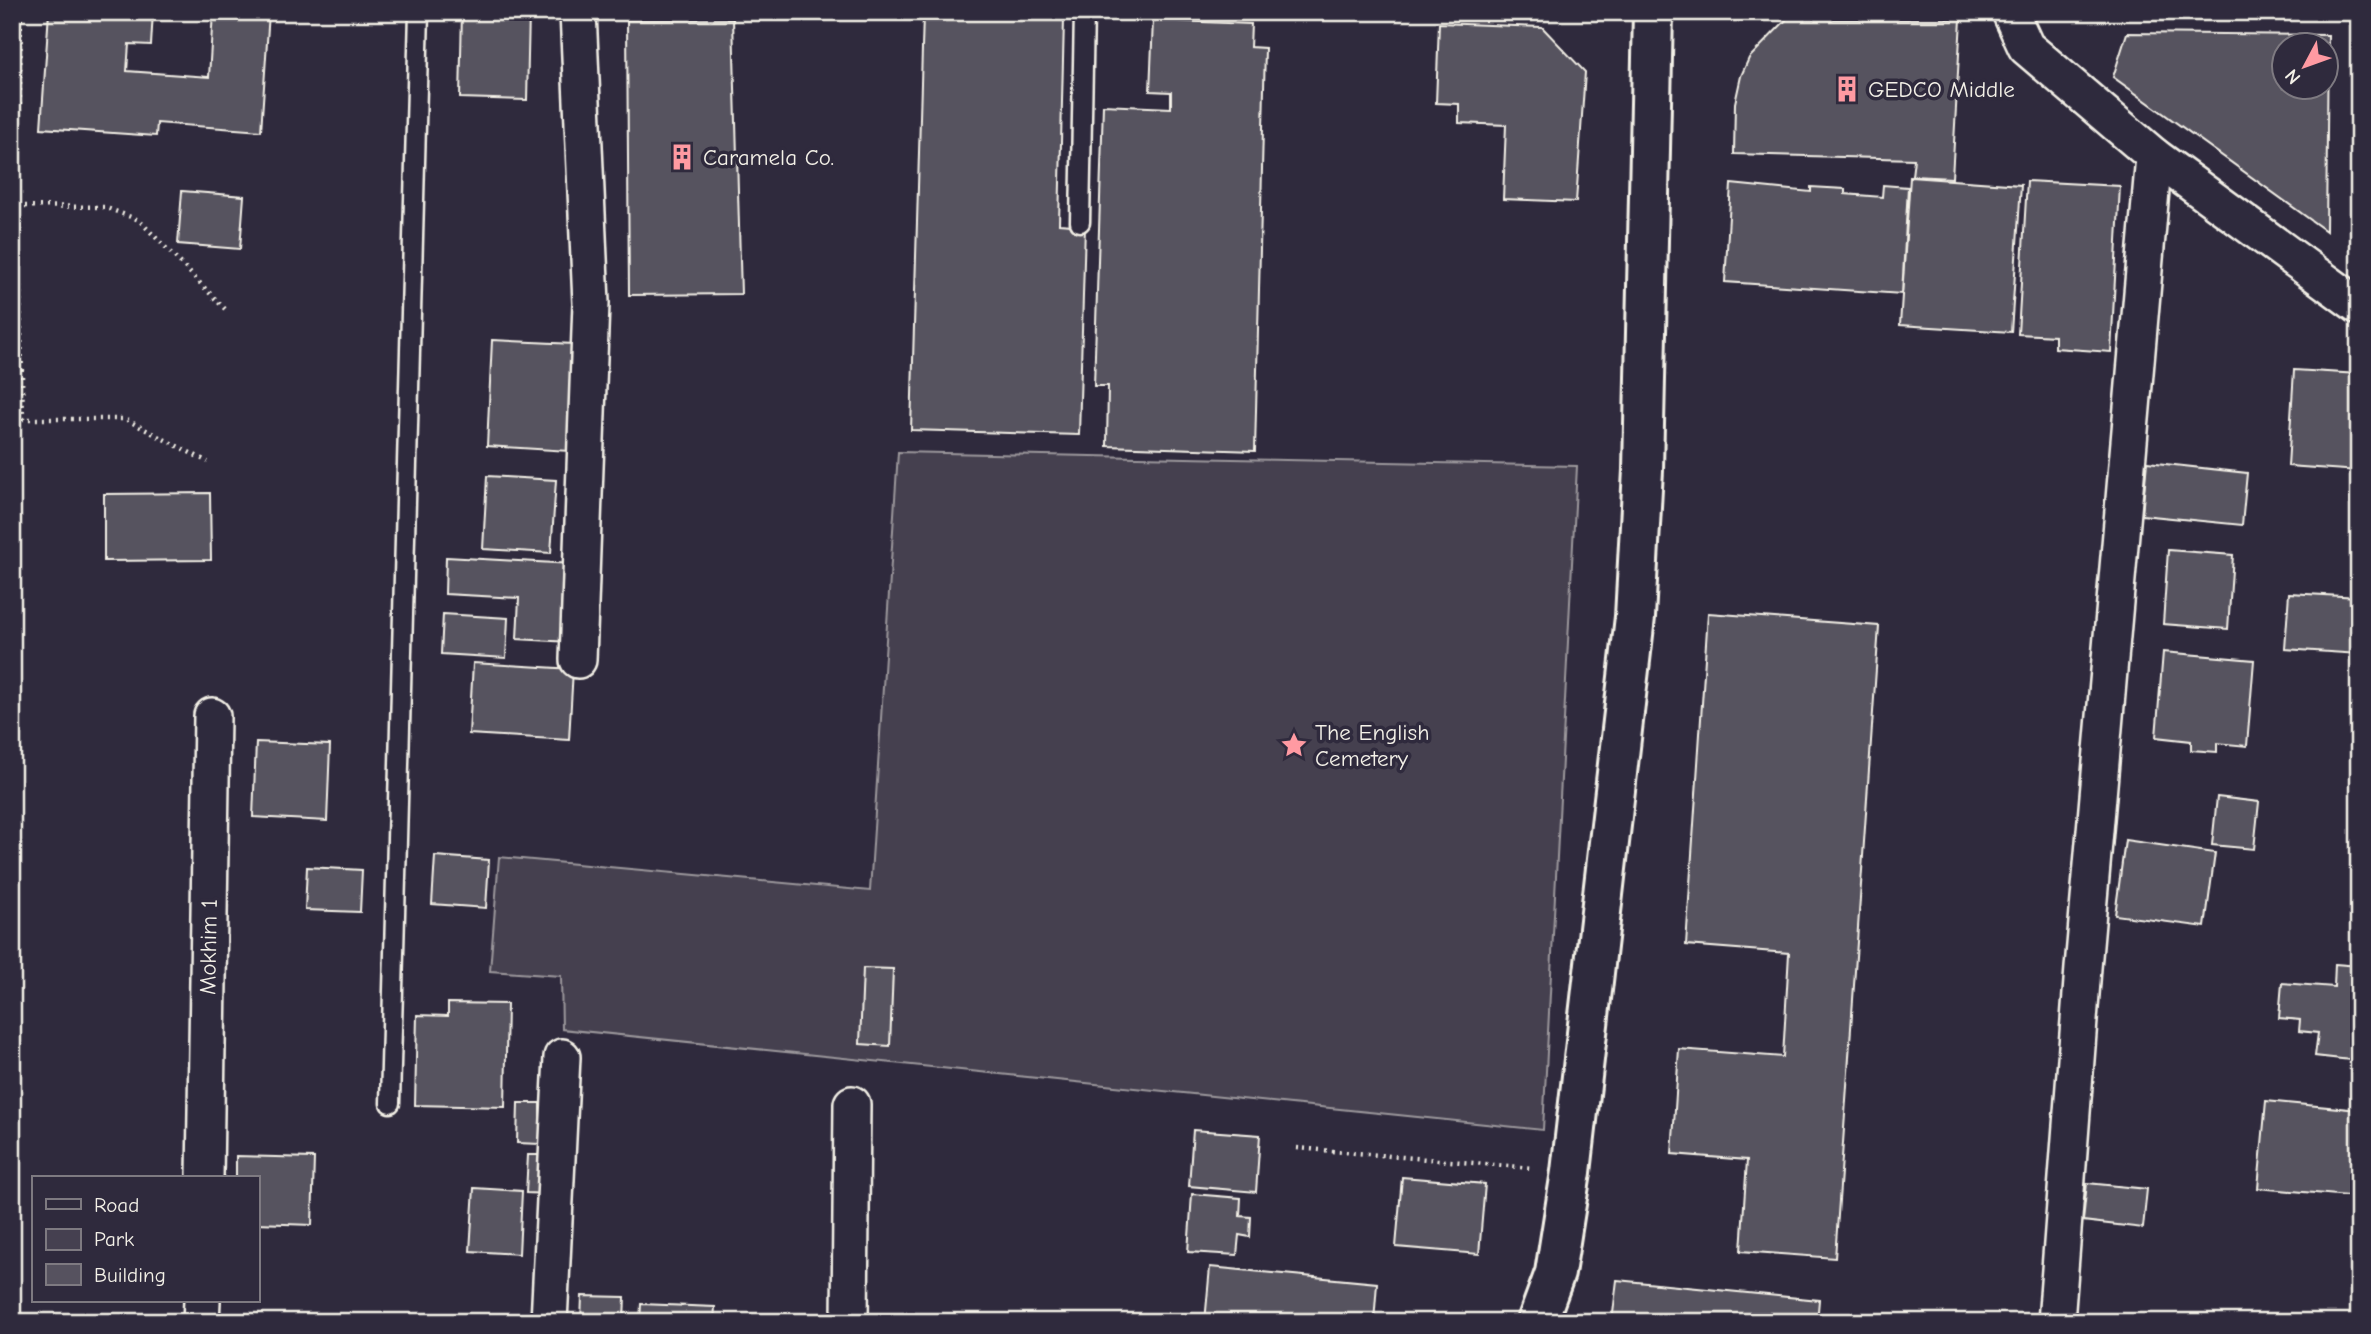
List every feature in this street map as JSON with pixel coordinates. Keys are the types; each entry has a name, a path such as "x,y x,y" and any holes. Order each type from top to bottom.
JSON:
{"street":[{"path":"578,12 592,303 578,660"},
{"path":"1538,1322 1555,1273 1571,1172 1635,617 1643,470 1653,12"},
{"path":"2010,12 2026,47 2154,156 2359,306"},
{"path":"2056,1322 2083,968 2154,156"},
{"name":"Mokhim 1","path":"205,1176 212,716"},
{"path":"549,1322 562,1057"},
{"path":"849,1322 852,1104"},
{"path":"201,1322 202,1302"}],"lane":[{"path":"390,1103 419,12"},
{"path":"1080,222 1084,12"}],"path":[{"path":"21,12 18,206 23,419 125,419 208,462"},
{"path":"18,206 104,207 139,220 226,310"},
{"path":"1297,1148 1571,1172"}],"green space":[{"path":"898,452 1577,466 1543,1130 562,1029 561,976 490,971 499,857 870,891"}],"building":[{"path":"49,12 153,12 151,45 129,44 127,71 209,77 213,12 269,12 261,131 157,123 156,136 41,128"},
{"path":"462,12 529,12 527,100 460,98"},
{"path":"923,14 1064,19 1059,224 1085,226 1079,435 911,430"},
{"name":"Caramela Co.","path":"733,19 741,294 629,295 627,20"},
{"name":"GEDCO Middle","path":"1787,19 1961,19 1952,178 1912,176 1914,159 1734,154 1735,103 1741,76 1749,58"},
{"path":"1153,20 1251,24 1250,47 1265,48 1255,451 1107,446 1108,386 1094,386 1103,105 1171,108 1171,92 1150,91"},
{"path":"1439,23 1542,27 1585,72 1576,202 1503,199 1506,125 1459,123 1459,104 1436,103"},
{"path":"2127,33 2270,34 2270,102 2327,102 2326,231 2113,77"},
{"path":"1910,177 2021,185 2011,332 1900,325"},
{"path":"2027,181 2120,186 2111,352 2055,348 2055,336 2018,334"},
{"path":"1731,184 1811,192 1811,187 1845,189 1845,194 1882,197 1883,185 1908,187 1902,294 1725,282"},
{"path":"182,191 244,196 240,249 178,244"},
{"path":"492,340 574,344 569,451 487,446"},
{"path":"2294,370 2359,374 2359,471 2288,466"},
{"path":"2147,462 2247,473 2242,525 2142,515"},
{"path":"487,476 556,480 551,553 483,549"},
{"path":"210,493 211,560 104,561 104,494"},
{"path":"2168,550 2233,555 2228,629 2163,624"},
{"path":"446,557 573,564 570,642 517,639 519,598 445,594"},
{"path":"2289,593 2359,597 2359,654 2285,649"},
{"path":"1708,613 1879,626 1835,1258 1741,1251 1747,1160 1672,1154 1679,1049 1783,1057 1789,953 1686,945"},
{"path":"443,614 508,618 506,658 441,654"},
{"path":"2163,652 2254,660 2247,746 2217,743 2217,752 2191,750 2191,741 2156,737"},
{"path":"473,663 573,669 569,740 469,734"},
{"path":"256,742 330,745 327,821 253,817"},
{"path":"2217,797 2259,802 2254,849 2212,845"},
{"path":"2125,840 2215,853 2205,927 2115,915"},
{"path":"435,856 489,860 486,908 432,904"},
{"path":"307,867 362,870 360,912 305,910"},
{"path":"2335,964 2359,966 2359,1061 2315,1056 2318,1033 2299,1031 2300,1020 2279,1018 2282,983 2334,987"},
{"path":"863,968 893,969 890,1046 860,1044"},
{"path":"448,1003 507,1004 505,1107 415,1105 417,1015 448,1016"},
{"path":"2266,1101 2359,1110 2359,1197 2258,1188"},
{"path":"518,1103 540,1103 540,1144 517,1143"},
{"path":"1193,1130 1260,1135 1256,1192 1189,1186"},
{"path":"528,1155 548,1155 548,1194 526,1193"},
{"path":"236,1156 314,1158 312,1225 259,1223 259,1176 236,1176"},
{"path":"1402,1177 1485,1184 1479,1254 1396,1247"},
{"path":"2087,1183 2147,1189 2143,1228 2083,1221"},
{"path":"474,1188 522,1191 519,1254 470,1251"},
{"path":"1192,1194 1241,1198 1240,1216 1251,1217 1250,1237 1239,1235 1237,1255 1188,1252"},
{"path":"1210,1267 1377,1283 1374,1322 1205,1322"},
{"path":"1617,1280 1819,1300 1817,1322 1612,1322"},
{"path":"582,1296 625,1297 624,1322 581,1322"},
{"path":"641,1304 715,1307 714,1322 640,1322"}],"place":[{"name":"GEDCO Middle","path":"1847,89"},
{"name":"Caramela Co.","path":"682,157"},
{"name":"The English Cemetery","path":"1294,745"}]}
